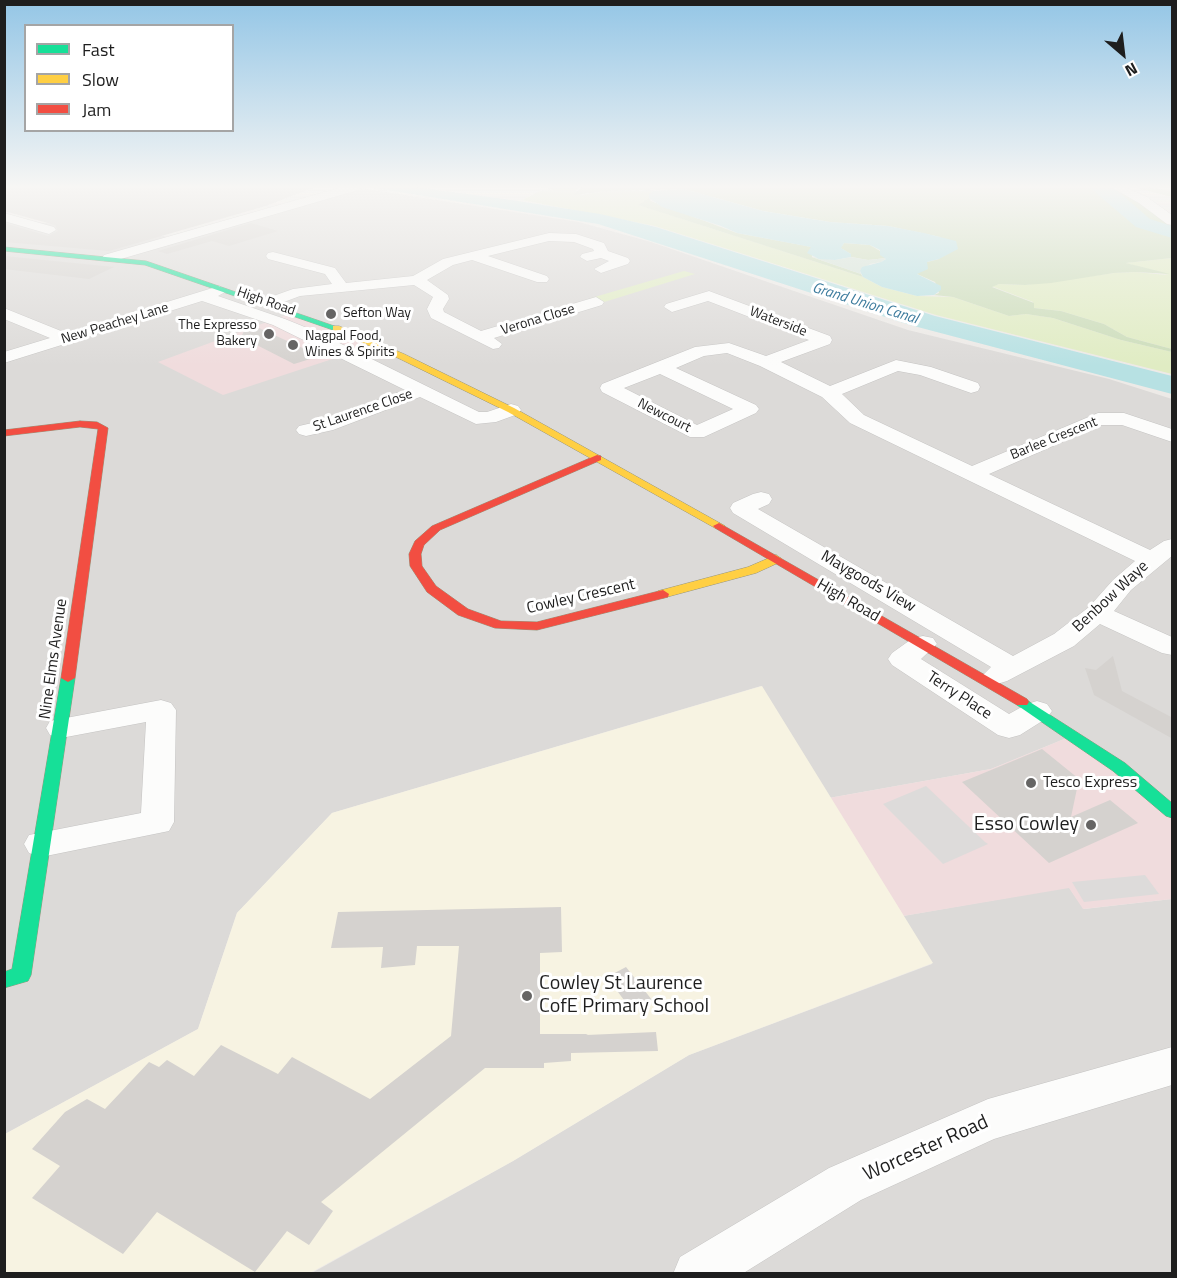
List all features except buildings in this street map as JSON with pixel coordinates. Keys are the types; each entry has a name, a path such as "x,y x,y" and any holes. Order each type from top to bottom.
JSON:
{"main road":[{"name":"High Road","path":"4,249 146,263 321,322 401,356 511,410 597,458 1037,711 1119,767 1173,812"},
{"name":"Nine Elms Avenue","path":"4,434 80,424 93,424 103,428 61,728 21,975 4,980"},
{"name":"Cowley Crescent","path":"597,458 435,528 419,544 415,554 416,566 431,589 463,612 500,625 527,627 578,617 752,570 776,559"}],"street":[{"path":"109,258 148,247"},
{"path":"268,303 298,292 417,280 448,262 515,247"},
{"path":"583,258 602,258 599,247"},
{"path":"273,256 330,271 342,287"},
{"path":"473,256 542,279"},
{"name":"Verona Close","path":"417,280 440,295 441,299 435,309 437,315 487,340 588,307"},
{"name":"New Peachey Lane","path":"4,358 225,289"},
{"name":"Waterside","path":"672,308 707,295 824,340 766,362"},
{"name":"High Road","path":"202,297 279,322 311,336 478,418 488,418 511,410"},
{"path":"4,313 66,339"},
{"name":"Newcourt","path":"662,368 749,410 697,433 609,388 701,351 729,348 766,362 829,393"},
{"path":"971,387 925,371 896,365 829,393 857,419 972,474 1162,553"},
{"name":"St Laurence Close","path":"306,430 326,426 420,391"},
{"name":"Barlee Crescent","path":"972,474 1098,419 1124,419 1173,436"},
{"name":"Maygoods View","path":"761,500 741,508 1012,667"},
{"name":"Benbow Waye","path":"985,681 1064,640 1098,613 1122,585 1162,553"},
{"path":"1098,613 1173,647"},
{"name":"Terry Place","path":"923,644 902,659 1009,728 1037,711"},
{"path":"41,844 157,822 161,710 61,728"},
{"name":"Worcester Road","path":"697,1274 845,1184 987,1120 1173,1066"}],"shaded area":[{"path":"4,247 665,247 908,330 1109,379 1172,399 1172,814 1074,735 991,769 829,798 761,686 332,813 237,913 198,1029 5,1134"},
{"path":"294,312 378,344 223,395 158,362"},
{"name":"Cowley St Laurence CofE Primary School","path":"762,686 933,963 689,1055 513,1161 310,1273 5,1274 5,1134 198,1029 237,913 332,813"},
{"path":"1074,735 1132,777 1172,813 1172,899 1083,909 1069,888 903,916 829,798 991,769"},
{"path":"926,786 988,844 943,864 883,804"},
{"path":"1145,875 1159,894 1084,902 1072,882"},
{"path":"1069,887 1084,909 1172,899 1172,1273 310,1274 513,1161 689,1055 932,964 903,916"}],"green space":[{"path":"720,247 769,247 863,277 882,287 917,296 953,297 1009,316 1026,314 1053,318 1121,340 1172,352 1172,374 936,315"},
{"path":"768,247 812,247 812,257 861,274 863,277"},
{"path":"873,247 887,258 868,260 851,257 851,254 840,248"},
{"path":"940,247 1172,247 1172,258 1126,263 1170,274 1114,273 1051,283 999,284 992,287 1034,303 1034,308 1061,311 1104,324 1127,337 1172,349 1172,352 1121,340 1053,318 1026,314 1009,316 953,297 934,295 939,293 935,282 917,274 927,262 939,259"},
{"path":"812,257 835,260 851,257 868,260 887,258 870,264 860,271 861,274"},
{"path":"1172,258 1172,349 1127,337 1104,324 1061,311 1034,308 1033,302 991,286 1025,285 1114,273 1168,275 1125,263"},
{"path":"684,271 695,274 601,303 591,298"}],"water":[{"name":"Grand Union Canal","path":"668,247 718,247 935,316 1172,376 1172,394 910,325"},
{"path":"809,247 842,247 851,254 851,257 835,260 819,259 807,253 811,247"},
{"path":"873,247 957,247 958,249 939,259 927,262 928,269 917,274 941,286 941,290 934,295 917,296 882,287 863,277 860,271 862,267 886,259 880,255 880,250"}],"traffic: fast":[{"path":"4,249 146,263 336,328"},
{"path":"4,980 21,975 68,678"},
{"path":"1022,702 1119,767 1172,812"}],"traffic: slow":[{"path":"336,328 401,356 511,410 719,526"},
{"path":"663,594 752,570 776,559"}],"traffic: jam":[{"path":"4,433 80,424 93,424 103,428 68,678"},
{"path":"597,458 436,528 419,544 415,554 416,566 431,589 463,612 500,625 537,626 663,594"},
{"path":"719,526 1022,702"}],"place":[{"name":"Sefton Way","path":"331,314"},
{"name":"The Expresso Bakery","path":"269,334"},
{"name":"Nagpal Food, Wines & Spirits","path":"293,345"},
{"name":"Tesco Express","path":"1031,783"},
{"name":"Esso Cowley","path":"1091,825"},
{"name":"Cowley St Laurence CofE Primary School","path":"527,996"}]}
